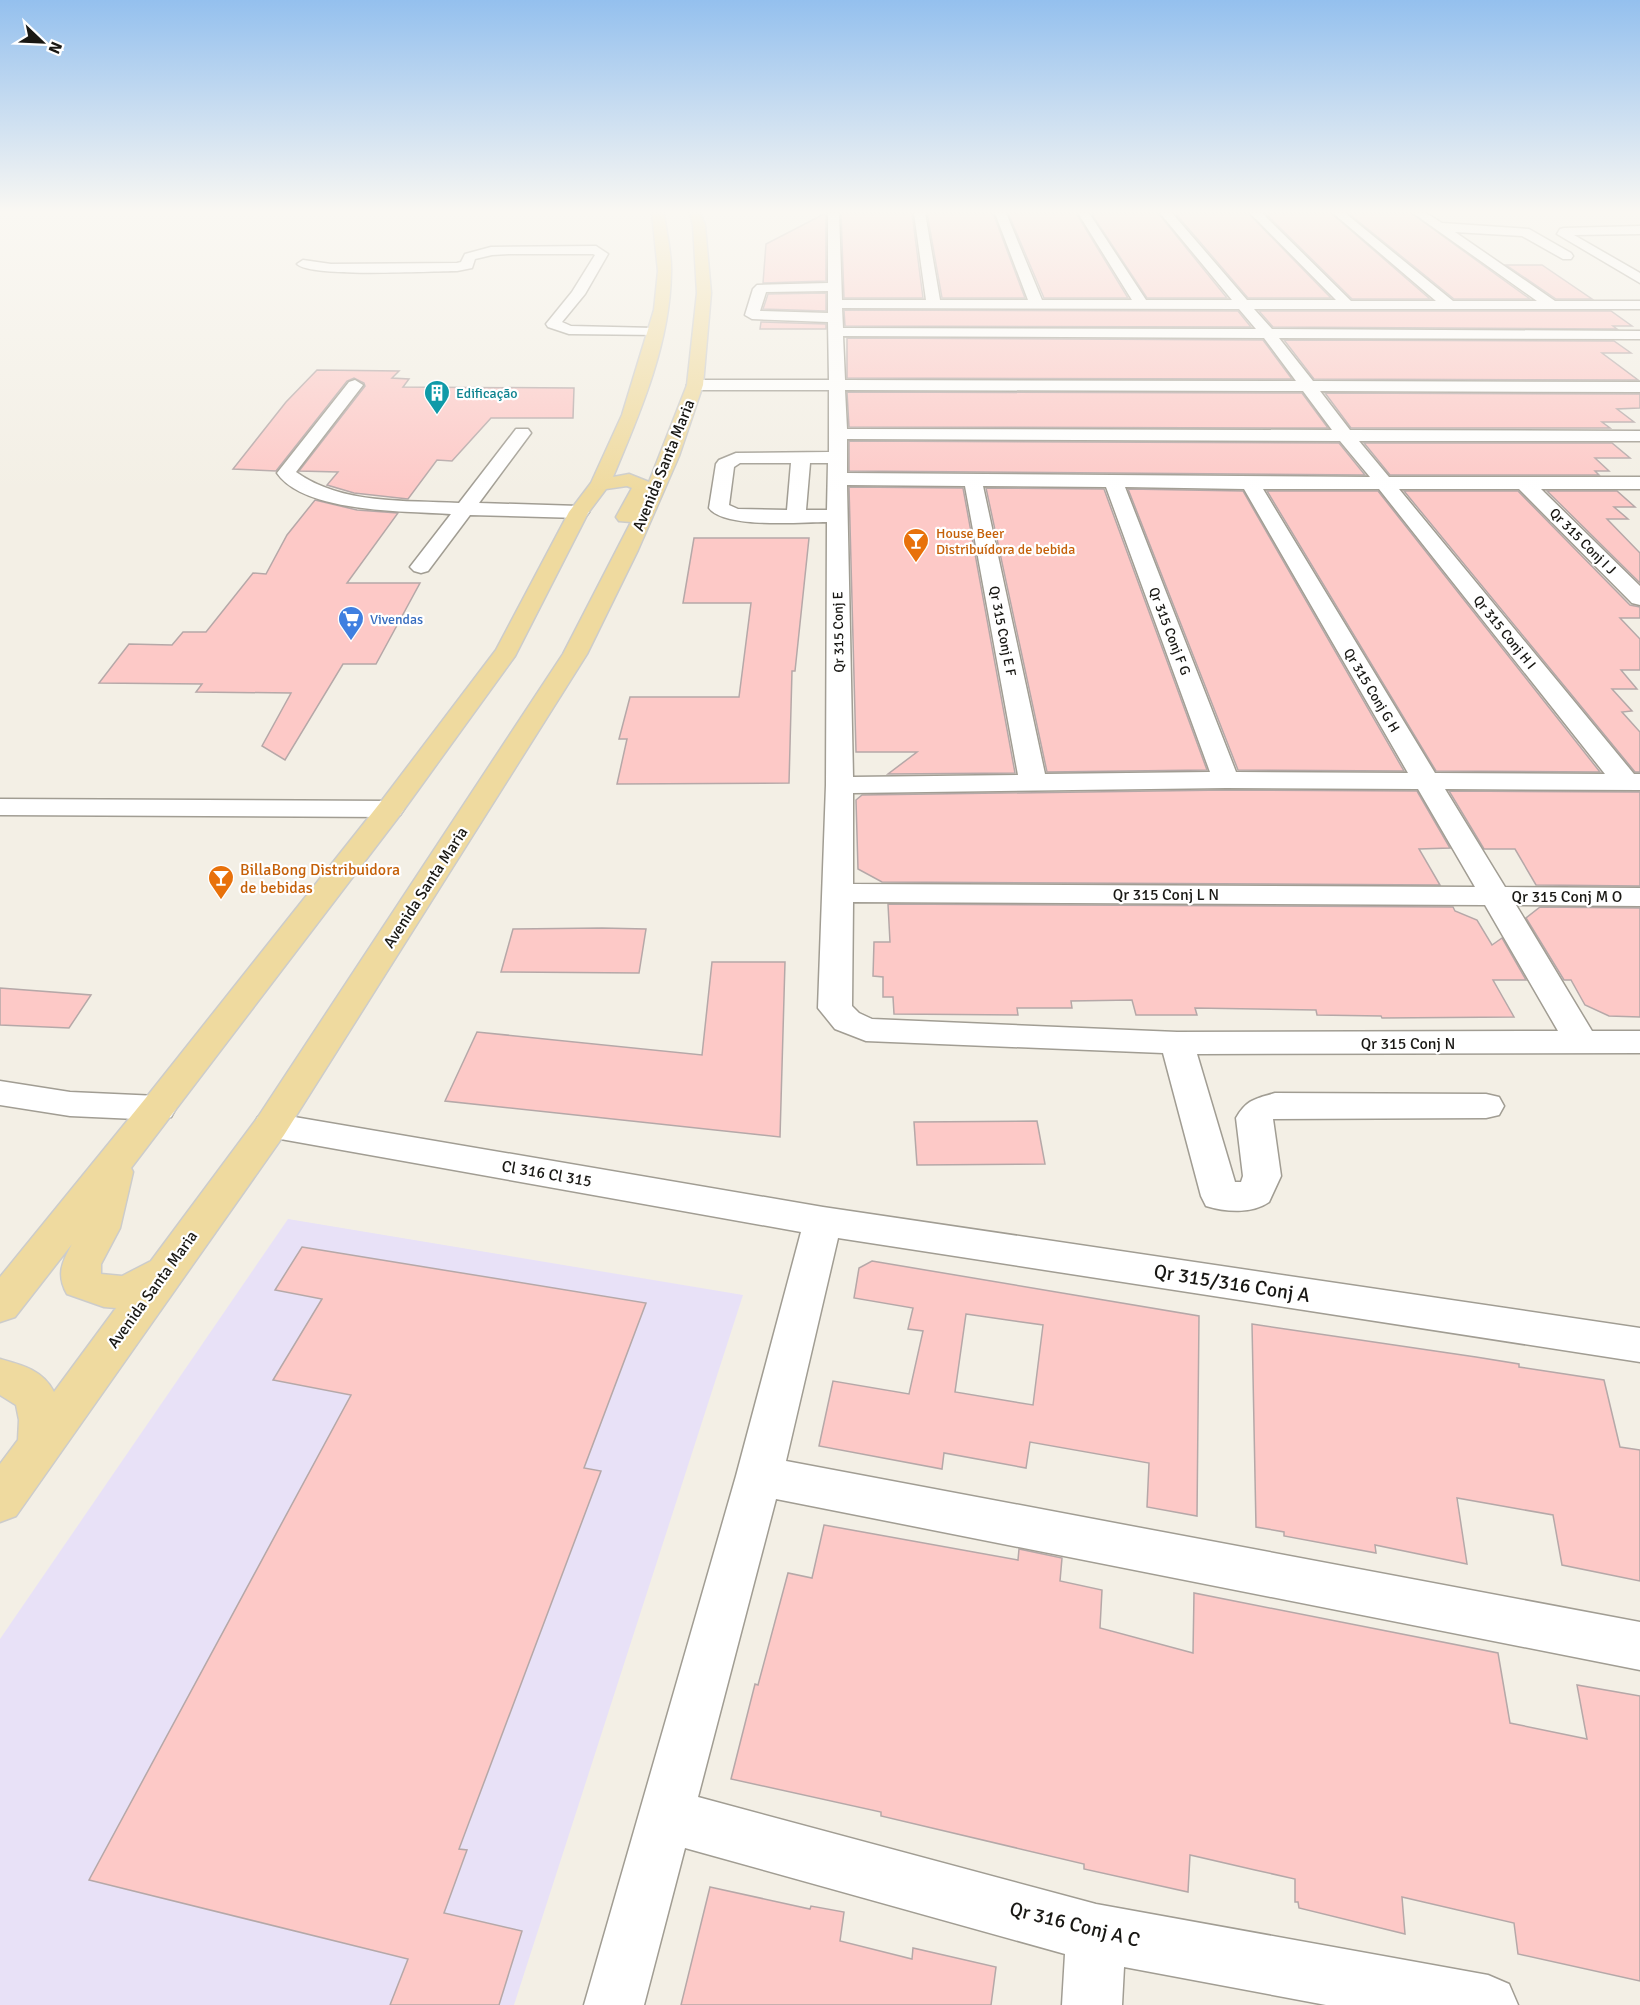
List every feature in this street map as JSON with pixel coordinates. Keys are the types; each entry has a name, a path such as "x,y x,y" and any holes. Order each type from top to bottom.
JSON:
{"main road":[{"name":"Avenida Santa Maria","path":"0,1306 115,1164 390,809 507,651 579,512 600,484 675,307"},
{"name":"Avenida Santa Maria","path":"0,1501 271,1126 575,654 628,550 660,459 696,379 698,339 680,307"},
{"path":"630,460 627,458 641,426 631,415"},
{"path":"600,484 629,480 643,486 623,522 622,533 628,550"},
{"path":"115,1164 100,1228 81,1264 81,1283 102,1293 124,1292 144,1284 164,1271"},
{"path":"0,1377 14,1380 28,1389 39,1401 43,1421 40,1445"}],"street":[{"path":"568,307 554,324 569,330 659,307"},
{"path":"755,307 752,315 1269,335 1640,335"},
{"name":"Qr 315 Conj E","path":"836,307 840,785 838,892"},
{"path":"836,318 922,307"},
{"name":"Qr 315 Conj H I","path":"1246,307 1345,435 1633,782"},
{"path":"696,379 1301,379 1640,374"},
{"path":"1301,379 1640,387"},
{"path":"355,385 286,473 305,487 344,500 465,509 579,512"},
{"path":"421,567 522,433"},
{"path":"838,434 1640,436"},
{"path":"796,516 801,457"},
{"path":"837,516 735,515 719,508 725,464 736,458 801,457 838,468 973,481 1640,483"},
{"name":"Qr 315 Conj E F","path":"973,481 1034,781"},
{"name":"Qr 315 Conj F G","path":"1113,481 1226,780"},
{"name":"Qr 315 Conj G H","path":"1250,483 1582,1043"},
{"name":"Qr 315 Conj I J","path":"1525,484 1640,598"},
{"path":"840,785 1226,780 1633,782"},
{"path":"0,807 390,809"},
{"name":"Qr 315 Conj L N","path":"838,892 1494,896"},
{"name":"Qr 315 Conj N","path":"838,892 835,1008 847,1021 866,1030 1177,1043 1640,1042"},
{"name":"Qr 315 Conj M O","path":"1494,896 1640,897"},
{"path":"1177,1043 1220,1196 1242,1198 1256,1192 1262,1176 1254,1118 1260,1110 1275,1105 1486,1106"},
{"path":"0,1092 70,1104 158,1108"},
{"name":"Cl 316 Cl 315","path":"271,1126 823,1221"},
{"path":"614,2005 668,1816 759,1476 823,1221"},
{"name":"Qr 315/316 Conj A","path":"823,1221 1640,1345"},
{"path":"759,1476 1640,1646"},
{"name":"Qr 316 Conj A C","path":"668,1816 1096,1933 1488,2005"},
{"path":"1092,2005 1096,1933"}],"shaded area":[{"path":"288,1219 743,1295 514,2005 0,2005 0,1639"}],"building":[{"path":"764,307 826,307 826,311 763,309"},
{"path":"844,310 1238,311 1251,327 845,326"},
{"path":"1259,311 1611,311 1632,326 1613,326 1617,329 1273,327"},
{"path":"761,322 826,324 826,329 760,329"},
{"path":"847,338 1263,340 1292,379 847,378"},
{"path":"1284,340 1614,341 1631,353 1602,353 1638,380 1314,379"},
{"path":"317,370 399,371 392,378 409,379 403,387 574,388 573,418 491,418 452,461 437,460 408,499 354,493 327,485 338,472 299,471 365,386 364,383 354,378 347,381 276,471 233,469 286,402"},
{"path":"847,392 1302,393 1328,428 849,427"},
{"path":"1325,393 1640,394 1640,408 1617,409 1634,422 1602,422 1610,428 1351,428"},
{"path":"849,441 1339,443 1365,475 849,471"},
{"path":"1364,443 1612,443 1630,458 1595,458 1609,471 1595,471 1599,475 1390,475"},
{"path":"849,487 963,488 1015,773 888,774 917,752 856,752"},
{"path":"986,488 1104,489 1207,770 1047,772"},
{"path":"1128,489 1243,491 1404,771 1238,770"},
{"path":"1267,491 1378,491 1600,772 1436,771"},
{"path":"1404,491 1518,491 1630,605 1640,607 1640,618 1620,618 1640,639 1640,670 1621,670 1637,689 1612,689 1632,711 1622,712 1640,732 1640,772 1635,772"},
{"path":"1547,491 1617,491 1635,507 1614,507 1628,519 1607,519 1640,553 1640,583"},
{"path":"315,500 357,510 398,513 347,583 420,583 376,664 343,664 285,760 262,746 291,693 196,692 202,684 99,683 129,644 172,645 183,632 206,632 253,573 266,574 287,535"},
{"path":"694,538 809,538 795,671 792,671 789,783 617,784 627,739 619,739 630,697 739,697 751,603 683,603"},
{"path":"1226,790 1417,791 1450,848 1419,849 1440,885 882,882 858,869 856,800 862,795"},
{"path":"1449,791 1640,792 1640,886 1536,885 1515,849 1484,849"},
{"path":"888,904 1453,907 1455,911 1477,920 1492,945 1502,938 1526,980 1493,980 1514,1017 1382,1018 1381,1016 1317,1015 1316,1010 1195,1008 1197,1015 1136,1015 1132,1000 1071,1001 1072,1008 1017,1008 1018,1015 894,1014 893,997 883,997 883,977 873,976 874,942 890,942"},
{"path":"1540,907 1640,908 1640,1017 1609,1016 1585,1005 1571,980 1564,980 1526,918"},
{"path":"513,929 646,929 639,973 501,972"},
{"path":"712,962 785,962 780,1137 445,1101 477,1032 702,1055"},
{"path":"0,988 91,995 69,1028 0,1025"},
{"path":"1037,1121 1045,1164 917,1165 914,1122"},
{"path":"302,1247 646,1303 584,1468 601,1471 459,1849 467,1850 444,1913 522,1931 499,2005 390,2005 408,1959 89,1880 351,1395 273,1380 322,1299 275,1290"},
{"path":"872,1261 1199,1316 1197,1516 1147,1507 1149,1463 1030,1442 1026,1468 944,1453 942,1469 819,1446 833,1381 909,1394 923,1331 908,1329 913,1308 854,1298 859,1268","holes":["966,1314 1043,1325 1033,1405 955,1392"]},
{"path":"1252,1324 1476,1357 1519,1364 1519,1367 1604,1380 1620,1447 1640,1450 1640,1581 1562,1565 1553,1515 1457,1498 1467,1564 1375,1545 1376,1553 1284,1536 1284,1532 1256,1527"},
{"path":"824,1525 1018,1560 1019,1549 1062,1558 1060,1581 1102,1590 1100,1628 1193,1653 1194,1593 1498,1653 1510,1723 1587,1739 1577,1685 1640,1696 1640,1981 1518,1954 1514,1923 1402,1897 1405,1934 1299,1908 1298,1902 1295,1902 1295,1879 1190,1855 1188,1892 1084,1869 1084,1864 881,1816 881,1812 731,1779 755,1684 758,1685 788,1573 812,1578"},
{"path":"710,1887 810,1909 811,1906 844,1912 840,1941 912,1959 913,1948 996,1967 991,2005 681,2005"}],"place":[{"name":"Edificação","path":"437,416"},
{"name":"House Beer Distribuídora de bebida","path":"916,564"},
{"name":"Vivendas","path":"351,642"},
{"name":"BillaBong Distribuidora de bebidas","path":"221,901"}]}
